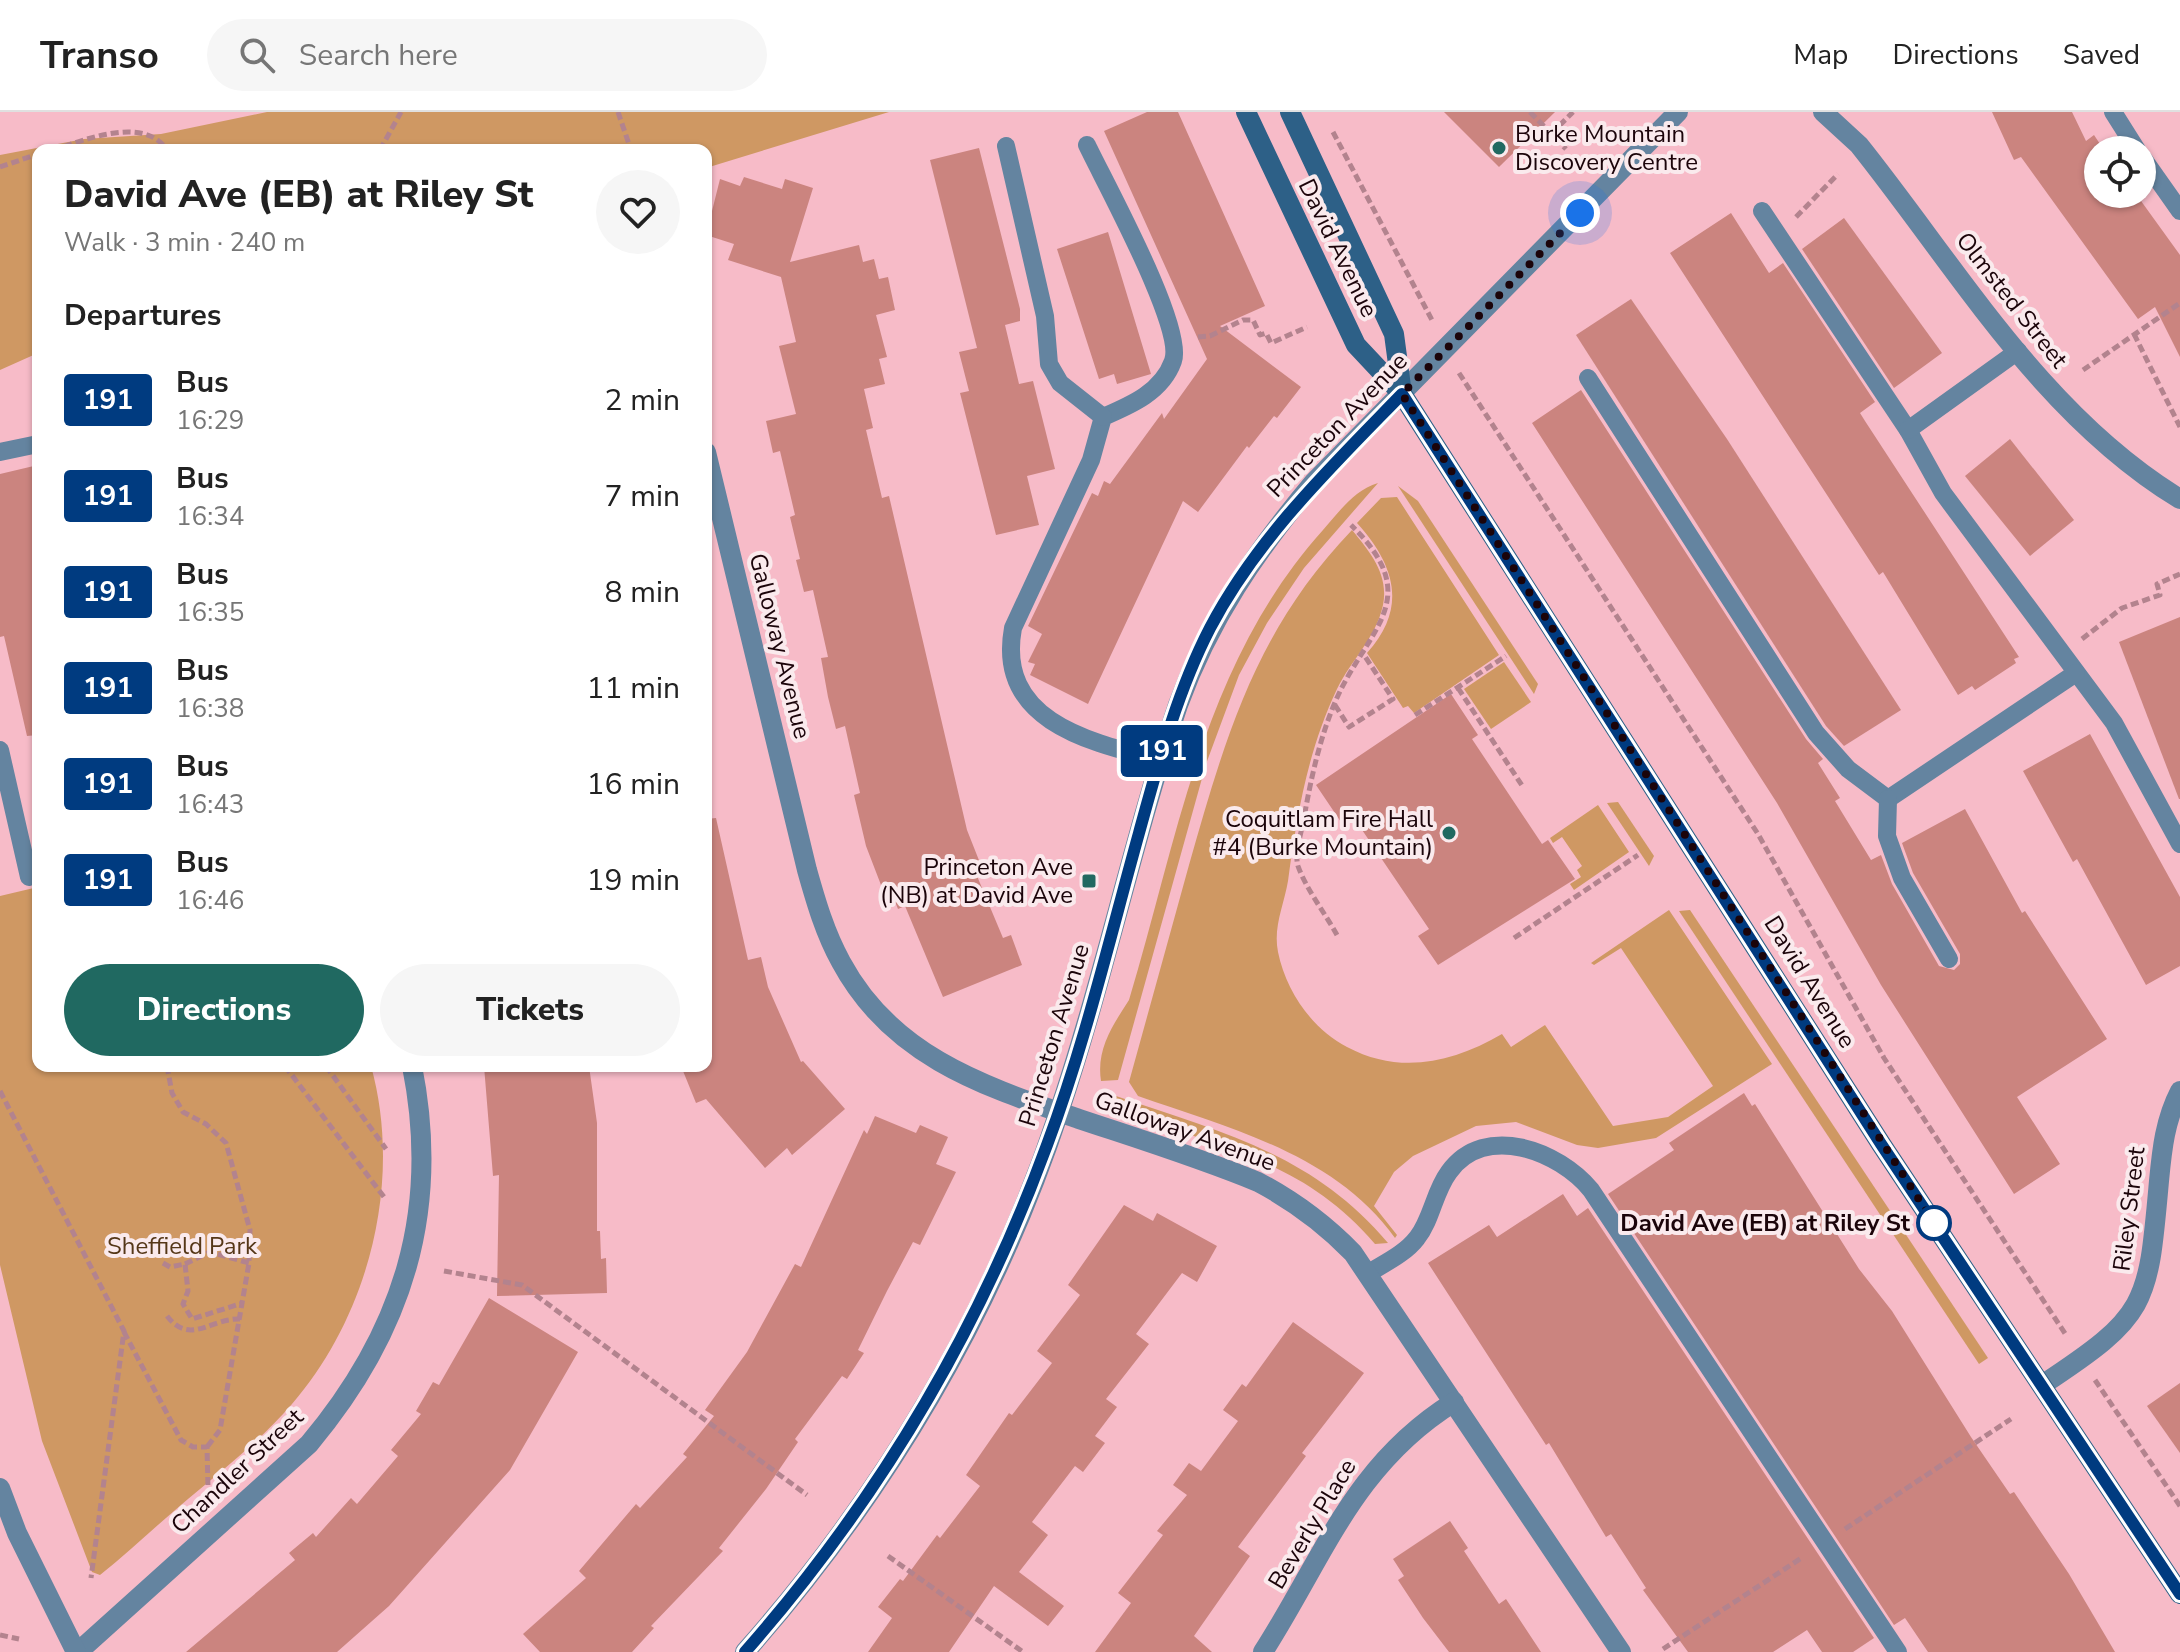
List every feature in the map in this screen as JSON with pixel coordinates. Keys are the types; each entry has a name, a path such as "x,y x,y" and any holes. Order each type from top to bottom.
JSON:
{"main road":[{"name":"David Avenue","path":"1246,112 1288,207 1356,345 1402,394 1881,1144 2180,1594"},
{"name":"David Avenue","path":"1290,112 1394,334 1402,394"}],"street":[{"name":"Princeton Avenue","path":"745,1652 822,1560 913,1427 986,1292 1059,1112 1159,760 1199,649 1249,564 1314,482 1678,112"},
{"name":"Olmsted Street","path":"1823,112 1859,145 2055,398 2103,444 2180,499"},
{"name":"Galloway Avenue","path":"712,477 807,870 828,936 842,964 879,1015 927,1055 982,1085 1258,1182 1287,1198 1333,1232 1367,1274 1621,1652"},
{"name":"Chandler Street","path":"77,1652 309,1444 336,1412 372,1356 408,1264 419,1214 423,1143 413,1072"},
{"name":"Riley Street","path":"2042,1385 2116,1333 2144,1290 2152,1264 2163,1141 2180,1091"},
{"name":"Beverly Place","path":"1263,1652 1358,1490 1398,1444 1454,1402"},
{"path":"0,1488 17,1533 77,1652"}],"lane":[{"path":"2113,112 2128,136"},
{"path":"1087,145 1170,322 1174,338 1174,357 1161,384 1130,405 1103,417"},
{"path":"1006,146 1045,316 1049,364 1060,383 1103,417"},
{"path":"2156,177 2180,211"},
{"path":"1762,211 1908,430 1943,493 2114,723 2180,844"},
{"path":"1908,430 2018,351"},
{"path":"1588,378 1816,733 1848,769 1888,799"},
{"path":"1103,417 1091,460 1013,628 1012,660 1021,692 1035,712 1110,747 1159,760"},
{"path":"0,452 32,445"},
{"path":"1888,799 2076,673"},
{"path":"0,750 29,877"},
{"path":"1888,799 1887,836 1902,878 1949,959"},
{"path":"1367,1274 1416,1239 1447,1174 1471,1152 1500,1145 1517,1146 1559,1162 1575,1172 1591,1190 1898,1652"}],"path":[{"path":"383,144 401,112"},
{"path":"618,112 628,144"},
{"path":"1530,112 1566,149"},
{"path":"1551,134 1573,112"},
{"path":"1330,126 1423,303"},
{"path":"77,144 117,134 141,132 155,137 161,144"},
{"path":"0,167 32,156"},
{"path":"1807,210 1813,195 1838,174"},
{"path":"2083,370 2180,303"},
{"path":"1174,338 1210,336 1243,320 1253,320 1260,335 1266,333 1271,343 1307,327"},
{"path":"2134,334 2180,427"},
{"path":"1466,387 1758,834 1884,1058 2056,1319"},
{"path":"1337,935 1297,863 1311,774 1334,704 1362,652 1377,633 1388,593 1383,565 1351,525"},
{"path":"2062,655 2122,608 2160,595 2157,584 2180,574"},
{"path":"1334,704 1349,727 1393,699 1362,652"},
{"path":"1415,715 1506,656"},
{"path":"1458,688 1523,787"},
{"path":"1514,938 1638,855"},
{"path":"168,1072 176,1103 183,1112 220,1135 231,1155 250,1230 249,1263 220,1430 207,1447 208,1487"},
{"path":"290,1072 384,1197"},
{"path":"332,1072 386,1149"},
{"path":"0,1091 181,1440 193,1447 207,1447"},
{"path":"163,1263 170,1267 185,1264 210,1252 249,1263"},
{"path":"185,1264 188,1291 183,1304 188,1317 197,1319 243,1303"},
{"path":"444,1271 522,1285 807,1495"},
{"path":"167,1316 177,1327 191,1332 227,1319 240,1319"},
{"path":"91,1578 124,1331"},
{"path":"2104,1393 2180,1506"},
{"path":"1886,1502 2011,1419"},
{"path":"888,1556 1023,1652"},
{"path":"1663,1649 1779,1573"},
{"path":"0,1635 19,1639"}],"green space":[{"path":"267,112 889,112 712,166 712,144 58,144 84,139 161,134"},
{"path":"32,149 32,356 0,370 0,155"},
{"path":"1378,483 1304,568 1267,623 1239,675 1206,764 1118,1080 1101,1081 1103,1048 1129,1000 1181,814 1222,694 1249,637 1282,582 1348,502"},
{"path":"1398,486 1418,501 1538,684 1534,694"},
{"path":"1397,497 1499,655 1414,713 1408,706 1403,708 1367,653 1388,620 1392,587 1380,555 1357,523 1381,498"},
{"path":"1352,530 1381,573 1383,605 1375,628 1343,678 1327,712 1311,759 1300,807 1277,943 1287,981 1302,1007 1323,1030 1347,1047 1367,1056 1406,1063 1445,1058 1502,1034 1511,1047 1545,1025 1613,1126 1668,1117 1713,1086 1621,948 1594,965 1591,963 1669,910 1772,1064 1656,1138 1598,1148 1577,1145 1516,1122 1476,1126 1413,1156 1394,1172 1374,1206 1397,1235 1395,1238 1370,1209 1342,1185 1311,1165 1243,1133 1138,1096 1129,1082 1203,817 1248,686 1291,606"},
{"path":"1504,662 1531,702 1491,729 1464,689"},
{"path":"1618,802 1654,856 1649,866 1607,803"},
{"path":"1598,805 1629,852 1574,890 1570,884 1581,877 1577,870 1582,866 1562,837 1553,843 1550,838"},
{"name":"Sheffield Park","path":"32,888 32,1072 372,1072 380,1110 383,1155 380,1200 372,1245 359,1288 341,1330 319,1369 292,1404 255,1442 100,1575 92,1572 42,1441 0,1265 0,896"},
{"path":"1690,910 1988,1358 1979,1364 1679,911"},
{"path":"1116,1096 1228,1135 1297,1167 1359,1213 1388,1243 1375,1244 1347,1215 1289,1175 1259,1160 1126,1110 1110,1100"}],"building":[{"path":"1147,112 1178,112 1265,306 1220,326 1301,387 1277,418 1274,416 1249,448 1247,446 1198,512 1183,501 1088,704 1030,675 1035,664 1028,662 1042,634 1028,626 1092,493 1098,496 1104,481 1110,484 1162,413 1164,419 1207,359 1104,131"},
{"name":"Burke Mountain Discovery Centre","path":"1444,112 1555,112 1499,167"},
{"path":"1992,112 2072,112 2084,137 2084,208 2146,208 2180,255 2180,357 2155,307 2138,319 2021,157 2014,160"},
{"path":"979,148 1020,309 1020,321 1005,325 1019,384 1033,381 1055,469 1027,476 1039,525 996,535 960,393 969,391 959,352 977,348 930,160"},
{"path":"744,177 782,189 785,179 813,188 790,262 859,245 863,262 874,259 879,279 888,277 895,310 876,315 887,357 879,359 885,384 864,389 873,428 866,430 882,498 889,496 967,830 984,873 977,876 1003,938 1011,935 1022,965 943,997 905,906 898,909 887,882 881,885 866,846 854,795 860,793 845,726 836,729 828,697 821,658 828,657 813,590 804,592 796,560 800,559 790,517 795,515 780,451 773,453 766,421 796,414 779,346 796,342 781,277 728,260 734,244 712,237 712,211 720,179 740,186"},
{"path":"1731,213 1769,273 1783,263 1875,402 1860,413 2019,657 2014,659 2016,663 1975,690 1972,686 1958,695 1883,572 1879,575 1670,253"},
{"path":"1844,218 1942,353 1894,388 1802,249"},
{"path":"1108,232 1151,374 1117,384 1114,374 1099,379 1057,249"},
{"path":"1631,299 1727,439 1901,710 1844,746 1826,726 1576,335"},
{"path":"1581,390 1806,739 1823,759 1818,763 1840,798 1835,801 1871,860 1881,855 1892,884 1939,966 1954,970 1960,964 1960,954 1913,873 1902,843 1965,809 2022,913 2025,911 2107,1039 2017,1097 2060,1164 2014,1194 1881,985 1777,803 1532,423"},
{"path":"2010,439 2074,520 2030,556 1965,476"},
{"path":"32,466 32,736 27,736 4,636 0,637 0,474"},
{"path":"2180,617 2180,799 2179,799 2119,642"},
{"name":"Coquitlam Fire Hall #4 (Burke Mountain)","path":"1451,694 1478,735 1472,739 1542,844 1548,840 1575,879 1438,965 1418,936 1429,929 1354,818 1343,825 1316,785"},
{"path":"2090,734 2180,897 2180,966 2146,985 2077,859 2073,862 2023,771"},
{"path":"712,818 716,818 748,960 761,957 768,987 801,1062 845,1109 792,1155 787,1148 765,1168 706,1099 696,1103 683,1072 712,1072"},
{"path":"484,1072 590,1072 597,1123 597,1231 600,1231 601,1259 606,1258 607,1293 497,1296 499,1175 493,1176"},
{"path":"1744,1093 1752,1106 1755,1104 1859,1269 1892,1311 1971,1437 2010,1494 2014,1492 2069,1574 2115,1652 1928,1652 1905,1618 1894,1625 1608,1194 1674,1150 1669,1143"},
{"path":"875,1116 916,1133 920,1125 948,1137 936,1164 956,1172 920,1245 913,1242 887,1291 858,1350 864,1353 847,1379 842,1376 795,1439 798,1442 766,1489 719,1548 723,1551 651,1626 654,1628 632,1652 540,1652 523,1634 586,1578 579,1571 636,1504 640,1508 687,1457 683,1454 714,1416 705,1410 747,1352 795,1264 801,1267 864,1130 867,1134"},
{"path":"1563,1194 1577,1216 1588,1208 1874,1638 1853,1652 1822,1652 1807,1630 1773,1652 1688,1652 1643,1590 1646,1588 1611,1534 1606,1537 1549,1443 1546,1445 1428,1263 1489,1225 1497,1237"},
{"path":"1124,1205 1153,1221 1157,1213 1217,1246 1197,1282 1182,1273 1136,1334 1149,1344 1106,1399 1117,1407 1095,1436 1105,1443 1083,1472 1075,1466 1032,1522 1048,1535 1019,1572 1064,1606 1048,1626 994,1586 949,1652 868,1652 892,1618 878,1607 900,1579 903,1581 937,1535 940,1538 980,1486 966,1475 1009,1413 1012,1415 1052,1363 1037,1351 1080,1295 1068,1285"},
{"path":"489,1298 578,1352 510,1470 389,1606 337,1652 186,1652 295,1560 289,1553 313,1533 316,1537 351,1498 357,1504 398,1456 391,1450 421,1414 416,1411 433,1382 439,1385"},
{"path":"1293,1322 1364,1373 1302,1453 1306,1456 1238,1547 1250,1556 1194,1636 1212,1652 1095,1652 1131,1603 1118,1593 1163,1535 1157,1531 1187,1495 1173,1485 1189,1463 1201,1471 1238,1421 1223,1410 1242,1384 1246,1387"},
{"path":"2180,1383 2180,1453 2147,1406"},
{"path":"1450,1521 1468,1548 1464,1551 1499,1604 1506,1599 1541,1652 1449,1652 1423,1618 1398,1580 1404,1576 1393,1559"}],"bus line":[{"name":"191","path":"745,1652 822,1560 882,1476 941,1379 1004,1254 1059,1112 1159,760 1188,677 1211,626 1249,564 1279,524 1314,482 1402,394 1436,452 1702,860 1881,1144 2180,1594"}],"place":[{"name":"Burke Mountain Discovery Centre","path":"1499,148"},
{"name":"Coquitlam Fire Hall #4 (Burke Mountain)","path":"1449,833"},
{"name":"Princeton Ave (NB) at David Ave","path":"1089,881"},
{"name":"David Ave (EB) at Riley St","path":"1934,1223"}],"route":[{"path":"1580,213 1402,394 1436,452 1934,1223"}]}
